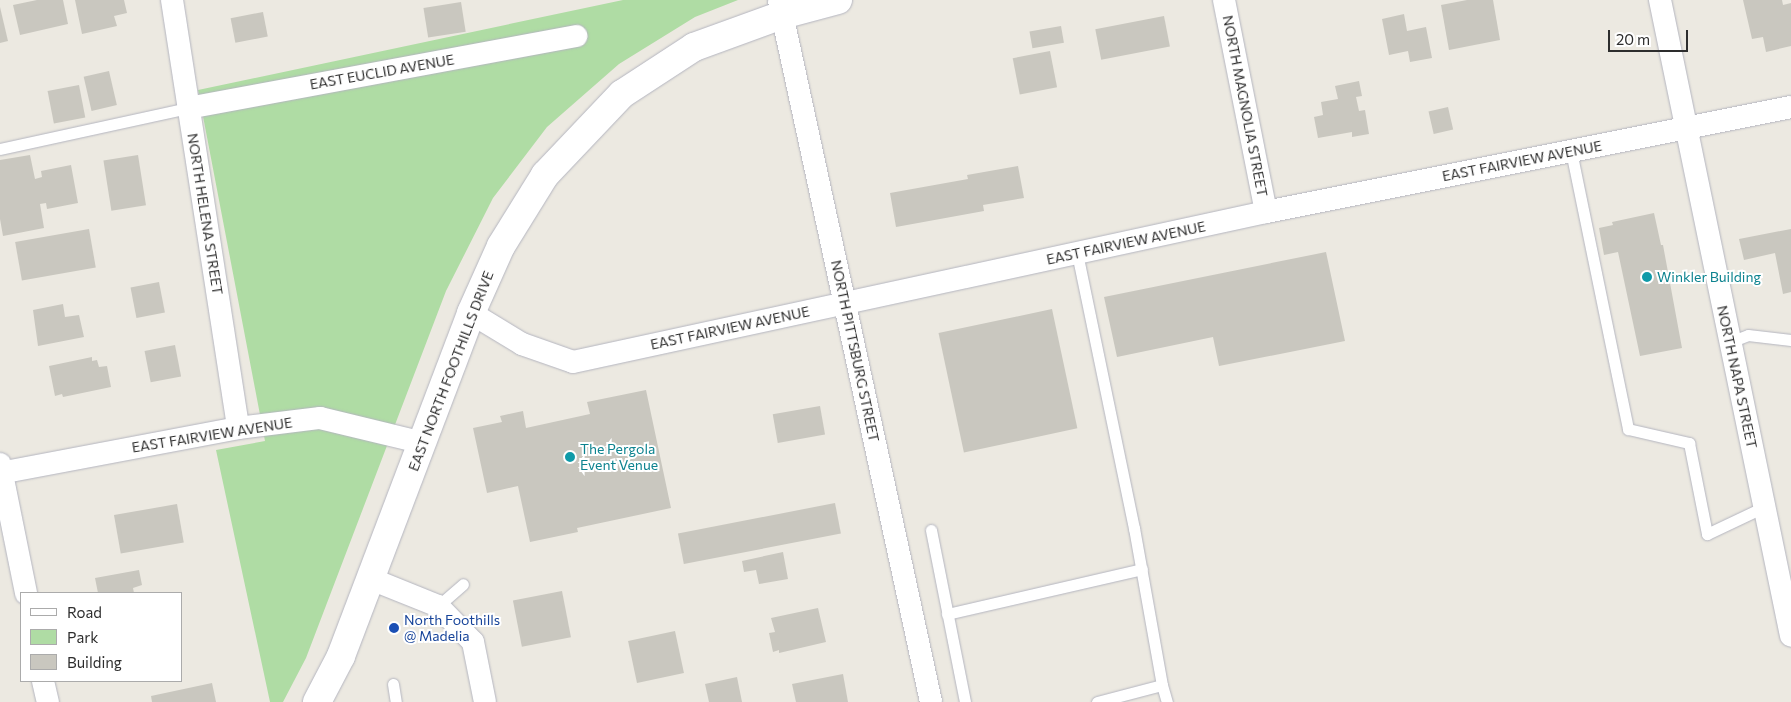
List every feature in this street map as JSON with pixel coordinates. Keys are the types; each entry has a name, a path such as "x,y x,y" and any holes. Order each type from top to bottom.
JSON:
{"main road":[{"name":"EAST NORTH FOOTHILLS DRIVE","path":"317,702 341,656 471,313 501,246 545,175 622,94 694,48 781,7 838,0"}],"street":[{"name":"NORTH HELENA STREET","path":"172,0 238,428"},
{"name":"NORTH MAGNOLIA STREET","path":"1224,0 1266,212"},
{"name":"NORTH NAPA STREET","path":"1660,0 1791,636"},
{"name":"NORTH PITTSBURG STREET","path":"781,7 931,702"},
{"name":"EAST EUCLID AVENUE","path":"188,108 576,36"},
{"name":"EAST FAIRVIEW AVENUE","path":"471,313 522,344 573,362 1266,212 1791,107"},
{"name":"EAST FAIRVIEW AVENUE","path":"1,470 238,428 320,418 422,444"},
{"path":"1,470 26,592"},
{"path":"371,579 438,606 473,642 485,702"},
{"path":"43,682 48,702"}],"lane":[{"path":"0,149 188,108"},
{"path":"1571,151 1628,430 1689,443 1708,534 1764,507"},
{"path":"1077,253 1142,570 1162,685 1167,702"},
{"path":"1730,342 1748,335 1791,340"},
{"path":"931,530 965,702"},
{"path":"947,614 1142,570"},
{"path":"438,606 463,584"},
{"path":"393,684 396,702"},
{"path":"1096,702 1162,685"}],"green space":[{"path":"623,0 738,0 695,17 619,64 547,127 493,198 446,291 306,658 283,702 270,702 216,450 265,441 198,90"}],"building":[{"path":"37,0 63,0 68,24 20,35 13,5"},
{"path":"75,0 124,0 127,13 114,16 117,26 82,34"},
{"path":"1467,0 1493,0 1500,40 1449,50 1441,5"},
{"path":"1743,0 1782,0 1783,5 1791,3 1791,46 1766,52 1763,37 1752,39"},
{"path":"461,2 466,32 428,38 423,8"},
{"path":"0,7 8,41 0,43"},
{"path":"263,12 268,37 235,43 231,18"},
{"path":"1404,14 1407,31 1426,27 1432,58 1410,62 1408,51 1389,55 1382,19"},
{"path":"1164,16 1170,46 1101,60 1095,29"},
{"path":"1061,26 1064,43 1032,48 1029,32"},
{"path":"1050,51 1057,87 1020,95 1013,58"},
{"path":"109,71 117,105 92,111 84,77"},
{"path":"1359,81 1362,96 1356,97 1359,111 1365,110 1369,134 1352,137 1352,132 1318,138 1314,117 1323,115 1321,102 1338,99 1335,86"},
{"path":"79,85 85,117 54,123 48,91"},
{"path":"1448,107 1453,129 1434,134 1429,111"},
{"path":"30,155 35,179 42,177 41,171 71,165 78,203 47,209 46,203 40,204 44,228 3,236 0,219 0,160"},
{"path":"138,155 146,205 111,211 103,160"},
{"path":"1018,166 1024,198 983,205 984,211 896,227 890,193 968,179 967,175"},
{"name":"Winkler Building","path":"1654,213 1661,245 1663,245 1682,348 1640,356 1618,252 1604,255 1599,228 1613,225 1612,222"},
{"path":"89,229 96,267 22,280 15,242"},
{"path":"1791,229 1791,292 1783,294 1775,253 1744,260 1739,239"},
{"path":"1326,252 1345,341 1219,366 1213,337 1117,357 1104,297"},
{"path":"159,282 165,312 136,318 131,288"},
{"path":"63,304 65,317 79,315 84,337 38,346 33,310"},
{"path":"1052,309 1077,428 964,452 939,333"},
{"path":"175,345 181,376 151,382 145,351"},
{"path":"92,357 92,361 97,360 99,367 107,366 111,387 63,397 62,394 55,396 49,366"},
{"name":"The Pergola Event Venue","path":"646,390 671,508 577,528 578,532 530,542 518,486 487,493 473,428 502,422 500,416 523,411 526,428 590,414 587,402"},
{"path":"820,406 825,435 778,443 773,414"},
{"path":"835,503 841,533 684,564 678,534"},
{"path":"177,504 184,542 121,554 114,515"},
{"path":"783,552 788,579 759,584 756,570 744,572 742,561"},
{"path":"139,570 142,585 133,588 134,592 98,592 95,578"},
{"path":"562,591 571,637 522,647 513,601"},
{"path":"818,608 826,642 779,653 779,650 773,652 769,633 775,632 771,618"},
{"path":"675,631 684,673 637,683 628,641"},
{"path":"843,674 848,702 796,702 792,684"},
{"path":"737,677 742,702 709,702 705,684"},
{"path":"212,683 216,702 152,702 151,696"}],"place":[{"name":"Winkler Building","path":"1647,277"},
{"name":"The Pergola Event Venue","path":"570,457"},
{"name":"North Foothills @ Madelia","path":"394,628"}]}
